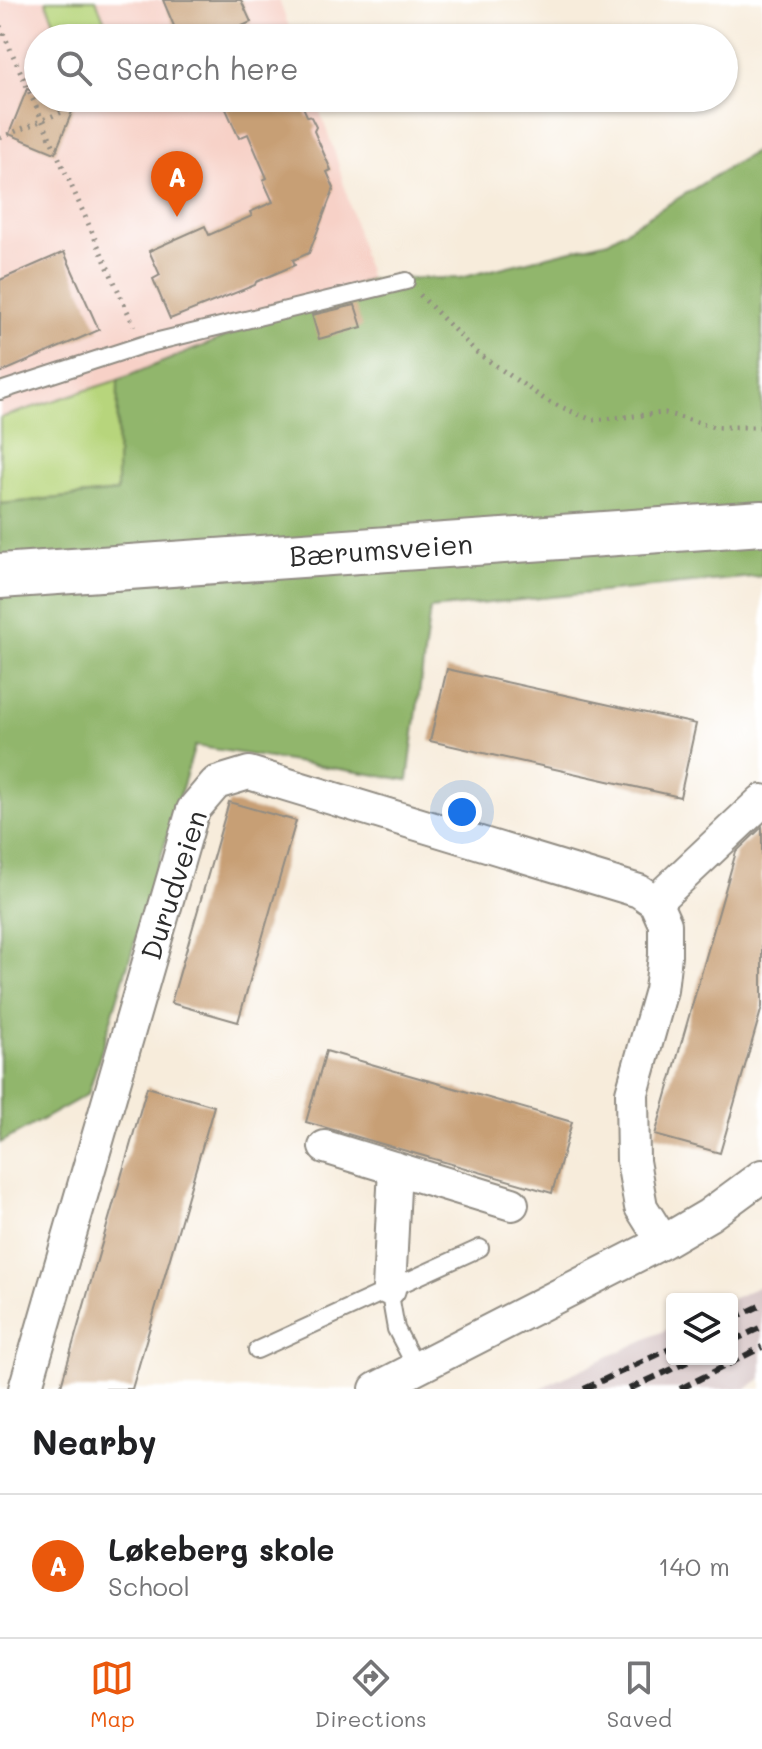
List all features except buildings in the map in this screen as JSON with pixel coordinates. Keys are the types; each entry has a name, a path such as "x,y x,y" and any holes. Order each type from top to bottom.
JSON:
{"main road":[{"name":"Bærumsveien","path":"0,576 762,523"}],"street":[{"name":"Durudveien","path":"25,1389 193,810 216,783 249,773 639,891 655,902"},
{"path":"663,1242 641,1207 633,1161 632,1093 661,990 665,955 665,924 655,902 762,801"},
{"path":"325,1147 512,1204"},
{"path":"389,1289 395,1168"},
{"path":"376,1389 663,1242 759,1184"}],"lane":[{"path":"0,391 142,345 406,281"},
{"path":"257,1350 480,1248"},
{"path":"389,1289 396,1329 417,1369"}],"path":[{"path":"0,26 24,80"},
{"path":"38,112 142,345"},
{"path":"0,138 59,112"},
{"path":"406,281 476,352 547,401 592,420 665,413 714,427 762,427"}],"shaded area":[{"path":"0,0 279,0 288,24 24,24 24,112 320,112 336,156 370,279 118,380 0,418"},
{"path":"762,1285 762,1378 746,1389 539,1389 666,1330 666,1365 738,1365 738,1296"}],"green space":[{"path":"96,0 106,24 55,24 46,2"},
{"path":"762,147 762,576 430,609 408,780 195,746 88,1094 0,1143 0,504 117,492 118,380 370,279 460,278 608,241"},
{"path":"118,380 117,492 0,504 0,418"}],"railway":[{"path":"738,1316 762,1305"},
{"path":"738,1338 762,1327"},
{"path":"680,1389 762,1347"},
{"path":"584,1389 666,1351"},
{"path":"629,1389 681,1365"}],"place":[{"name":"Løkeberg skole","path":"177,217"}]}
